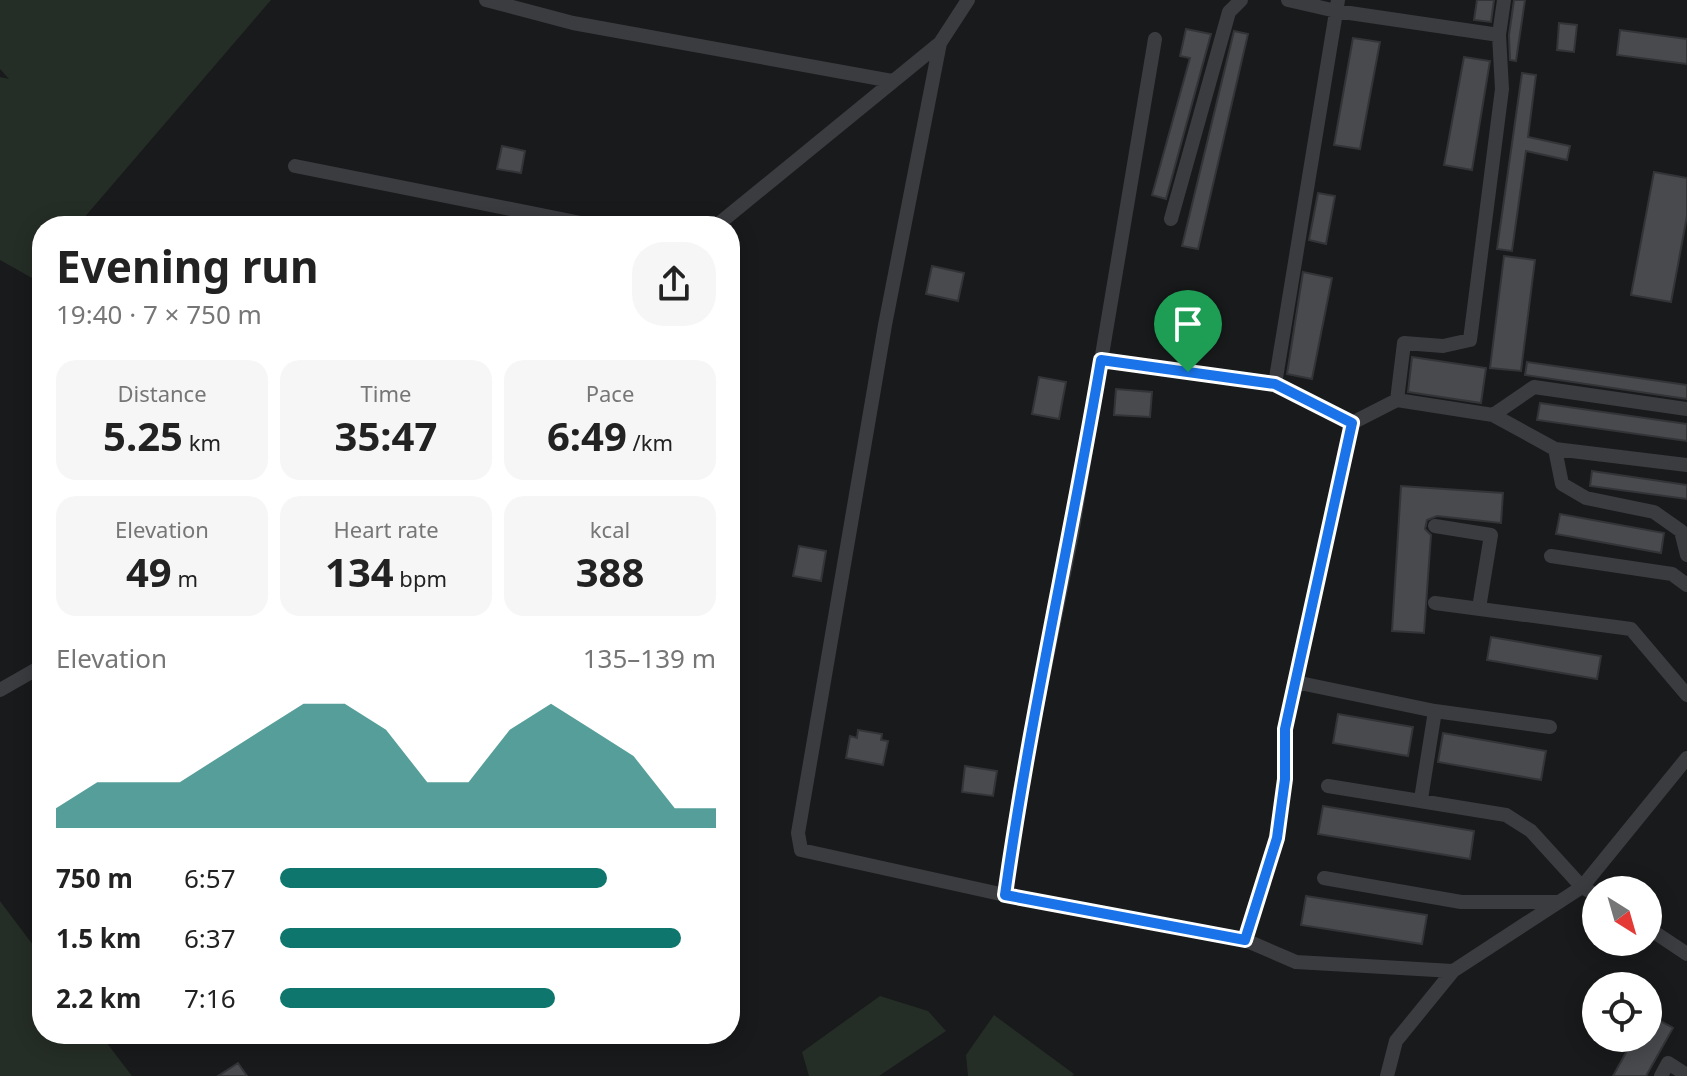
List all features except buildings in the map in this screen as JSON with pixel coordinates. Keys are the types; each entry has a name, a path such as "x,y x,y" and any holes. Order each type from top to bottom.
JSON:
{"street":[{"path":"486,0 573,23 892,81"},
{"path":"728,216 940,43 968,0"},
{"path":"1171,219 1229,12 1241,0"},
{"path":"1288,0 1499,35"},
{"path":"1397,400 1404,343 1443,346 1470,340 1502,89 1499,35 1504,0"},
{"path":"1275,384 1337,6"},
{"path":"1005,895 1020,790 1072,534 1155,39"},
{"path":"940,43 885,325 798,833 801,850 1005,895 1245,940 1296,962 1453,971"},
{"path":"295,166 546,216"},
{"path":"1101,360 1275,384 1352,423"},
{"path":"1493,415 1534,387 1687,409"},
{"path":"1352,423 1397,400 1493,415 1555,449 1687,465"},
{"path":"1245,940 1277,838 1285,779 1285,729 1352,423"},
{"path":"1555,449 1562,484 1586,498 1654,512 1681,531 1687,555"},
{"path":"1435,526 1491,535 1479,608"},
{"path":"1551,556 1672,574 1687,585"},
{"path":"1435,603 1631,629 1687,695"},
{"path":"0,690 32,672"},
{"path":"1295,682 1435,711 1550,727"},
{"path":"1421,799 1435,711"},
{"path":"1591,876 1687,758"},
{"path":"1328,786 1506,815 1531,831 1582,887 1453,971 1396,1041 1387,1076"},
{"path":"1324,878 1461,902 1558,902"},
{"path":"1662,937 1687,954"},
{"path":"1661,1076 1668,1063 1687,1075"}],"shaded area":[{"path":"0,0 271,0 86,216 32,216 32,278 0,260 0,77 9,79 0,69"},
{"path":"0,901 32,944 32,1044 108,1044 132,1076 0,1076"},
{"path":"880,996 928,1011 946,1031 879,1076 809,1076 802,1052"},
{"path":"994,1015 1074,1074 968,1076 966,1055"}],"route":[{"path":"1101,360 1188,372 1275,384 1352,423 1285,729 1285,779 1277,838 1245,940 1005,895 1020,790 1072,534 1101,360"}]}
